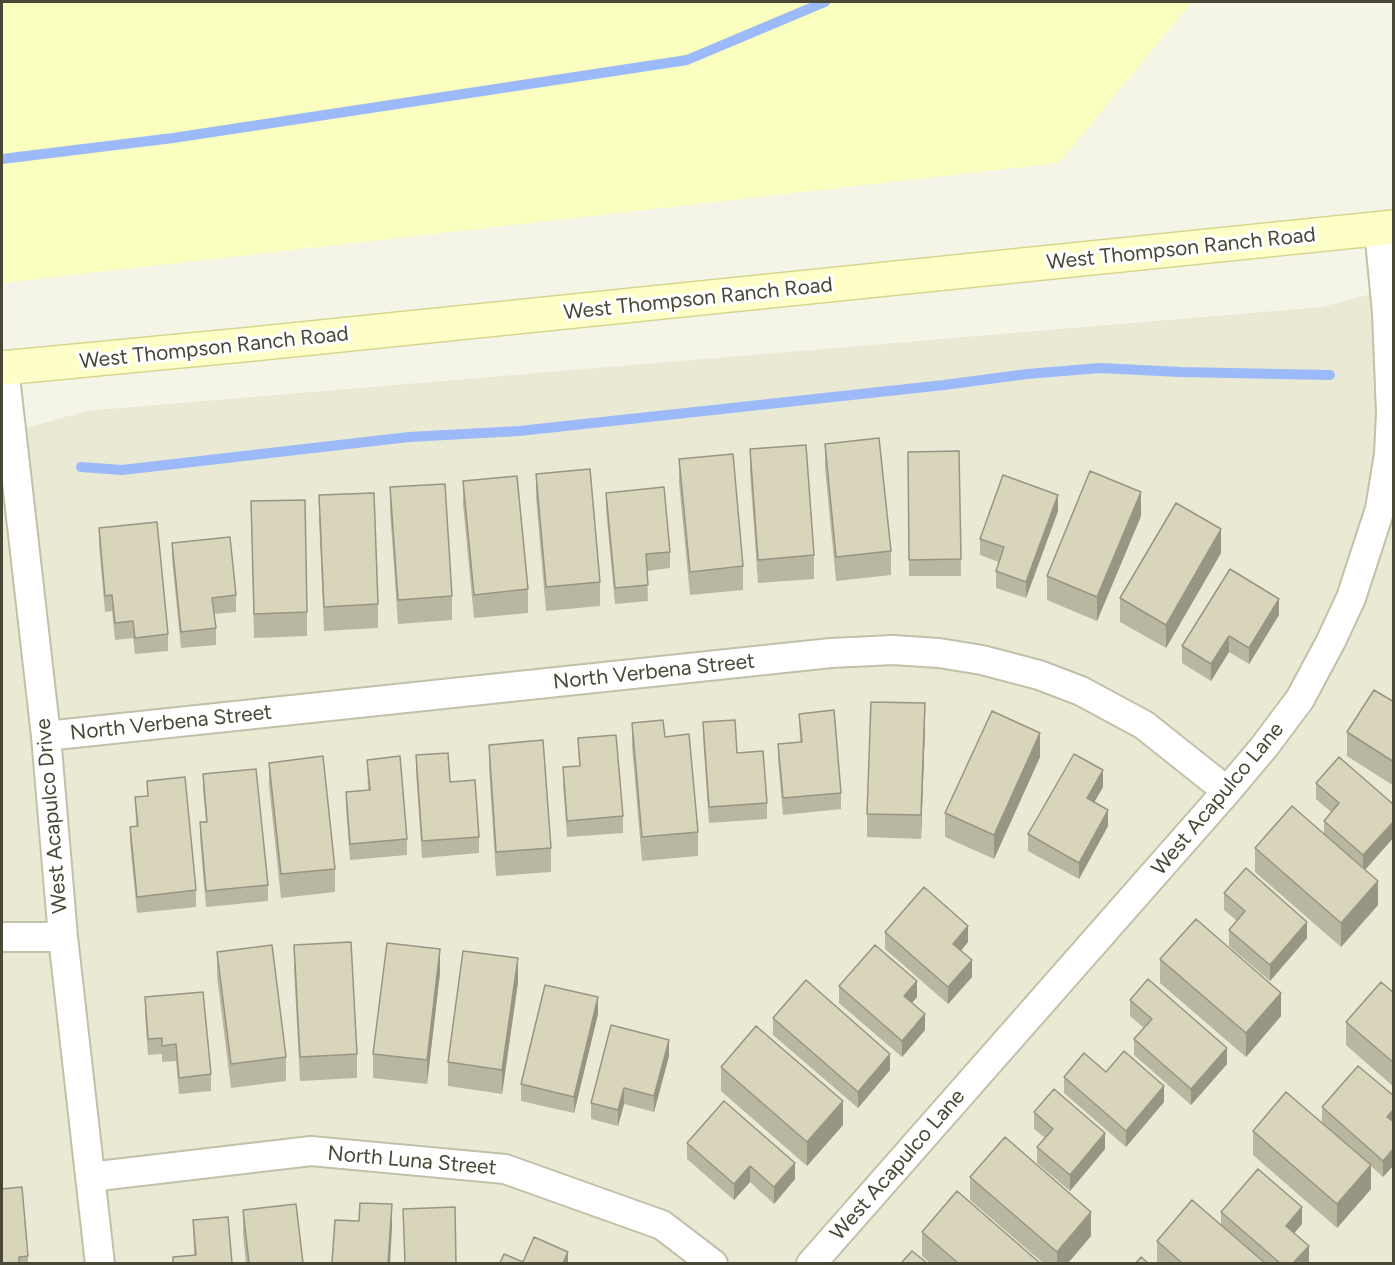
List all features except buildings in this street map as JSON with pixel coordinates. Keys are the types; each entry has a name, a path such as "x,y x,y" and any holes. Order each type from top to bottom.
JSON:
{"main road":[{"name":"West Thompson Ranch Road","path":"3,368 1386,228"}],"street":[{"name":"West Acapulco Lane","path":"811,1263 1227,791 1300,699 1351,598 1387,510 1391,413 1386,228"},
{"name":"West Acapulco Drive","path":"3,368 46,736 63,937 100,1263"},
{"name":"North Verbena Street","path":"46,736 831,653 893,650 939,653 982,660 1039,675 1081,691 1144,725 1227,791"},
{"path":"2,937 63,937"},
{"name":"North Luna Street","path":"90,1177 311,1151 505,1169 662,1225 713,1263"}],"shaded area":[{"path":"1393,288 1393,1263 2,1264 2,435 86,411 1322,307"}],"sand":[{"path":"2,2 1192,2 1059,163 2,283"}],"waterway":[{"path":"2,159 173,138 687,60 825,2"},
{"path":"81,467 122,470 409,437 519,431 1027,374 1100,368 1330,375"}]}
